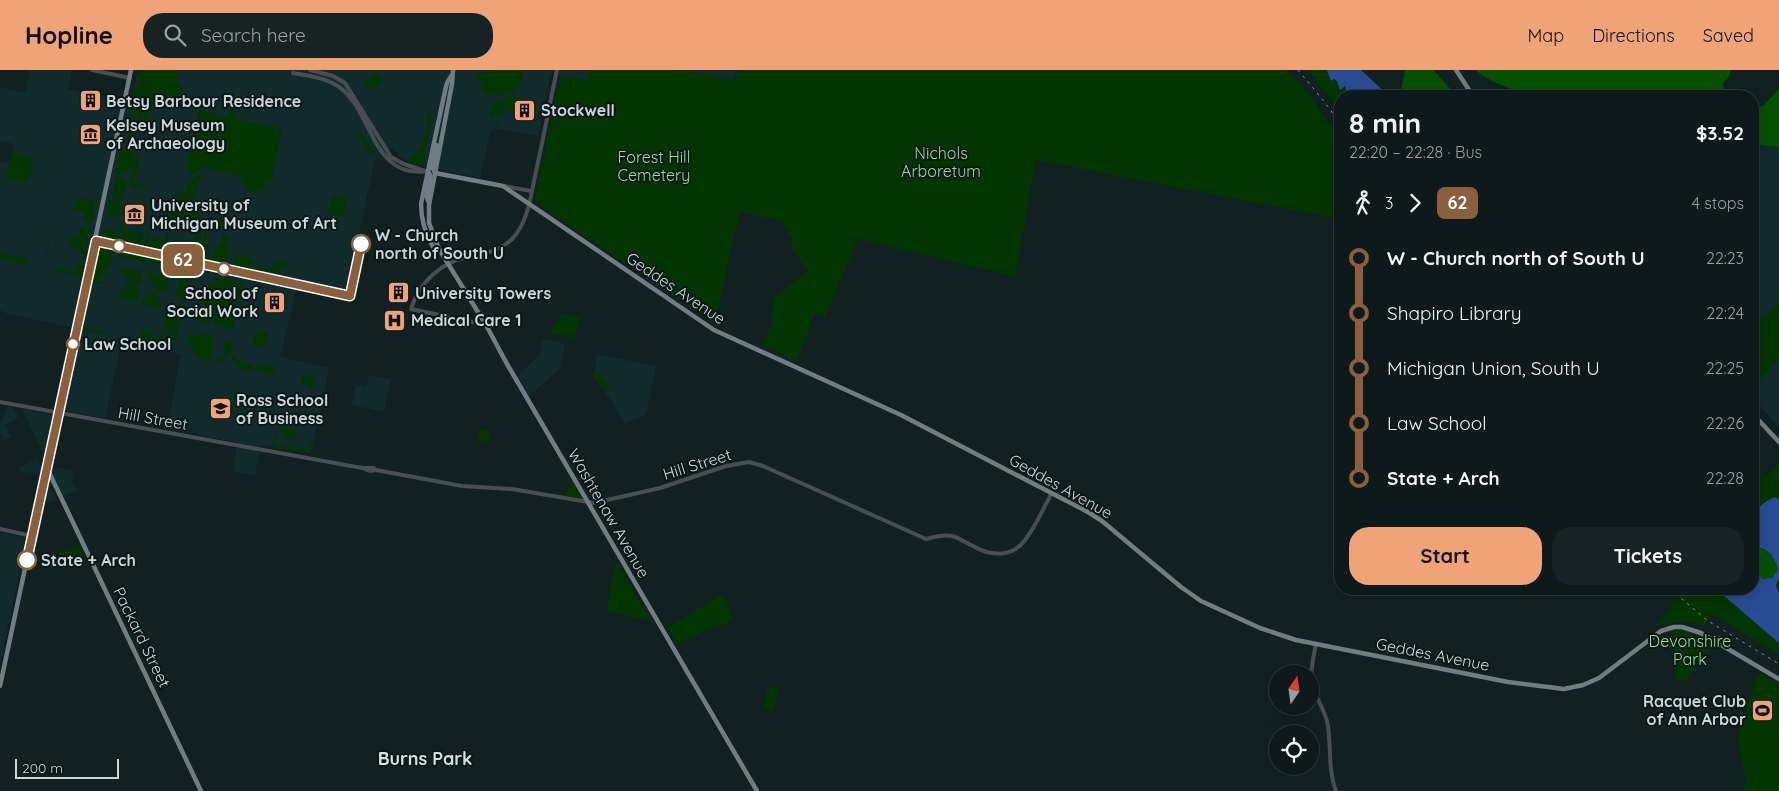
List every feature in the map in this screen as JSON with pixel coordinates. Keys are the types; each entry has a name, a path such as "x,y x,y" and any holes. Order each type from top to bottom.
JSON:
{"main road":[{"path":"0,686 131,70"},
{"path":"1456,70 1469,90"},
{"name":"Washtenaw Avenue","path":"439,249 433,247 426,235 422,223 421,204 435,134 447,83 452,72"},
{"name":"Washtenaw Avenue","path":"452,72 452,84 429,205 429,223 439,249 486,325 757,791"},
{"path":"435,134 437,139 432,167 435,173"},
{"path":"428,172 430,176 427,196 429,205"},
{"name":"Geddes Avenue","path":"435,173 503,186 714,330 902,415 1052,493 1102,521 1201,602 1287,638 1508,682 1564,689 1583,685 1599,678 1661,631 1682,627 1701,633 1779,679"},
{"path":"1759,421 1779,442"},
{"name":"Packard Street","path":"46,466 201,791"}],"street":[{"path":"92,70 130,78"},
{"name":"Geddes Avenue","path":"310,70 334,76 346,85 392,157 404,164 428,172"},
{"path":"486,325 411,309 421,286 428,278 449,264 467,257 490,253 502,247 519,230 530,204 531,191 557,70"},
{"name":"Geddes Avenue","path":"293,73 324,80 342,90 351,100 386,159 400,168 435,173"},
{"path":"503,186 531,191"},
{"path":"96,241 350,296"},
{"name":"Hill Street","path":"0,402 362,468 374,472 375,469 462,486 512,489 589,503 660,488 726,466 752,463 763,466 926,540 941,536 952,536 980,550 997,555 1009,552 1026,540 1052,493"},
{"path":"0,529 32,536"},
{"path":"1316,644 1311,678 1328,725 1332,776 1336,791"}],"shaded area":[{"path":"30,70 72,70 68,89 131,102 138,70 589,70 587,80 550,73 538,136 494,128 490,133 480,178 410,162 400,157 392,147 375,160 346,293 298,282 280,357 329,368 311,453 261,445 255,475 232,471 238,443 167,428 181,354 122,340 105,419 63,410 80,329 8,314 0,310 0,161 10,163 14,144 0,141 0,87 25,93"},
{"path":"679,70 736,70 734,80"},
{"path":"1759,143 1779,145 1779,427 1759,405"},
{"path":"543,339 565,344 560,364 562,367 529,396 517,376 540,355"},
{"path":"597,354 656,366 646,415 624,423 594,376"},
{"path":"369,375 391,380 384,412 352,405 356,385 366,387"},
{"path":"7,406 13,407 18,418 5,425 11,437 4,440 0,433 0,422 3,419"},
{"path":"24,409 53,415 45,454 23,411"},
{"path":"38,459 42,468 41,475 19,471 18,468"},
{"path":"53,467 73,471 72,484 78,490 63,496 51,471"},
{"path":"49,485 56,499 50,502 44,501"},
{"path":"0,533 27,538 0,664"}],"green space":[{"path":"138,70 178,70 176,80 183,87 178,106 163,105 161,108 151,106 146,128 141,126 147,104 137,83 140,77"},
{"path":"490,70 524,70 520,87 506,95 483,94 482,84 476,72 517,79 490,73"},
{"name":"Nichols Arboretum","path":"589,70 678,70 734,80 737,70 1287,70 1308,93 1334,130 1334,218 1036,160 1015,277 858,239 825,317 815,314 797,361 762,346 772,324 773,298 808,271 792,249 792,238 782,221 739,212 715,324 534,201 561,75 587,80"},
{"path":"1308,70 1327,70 1332,81 1334,79 1337,81 1341,90 1334,90 1334,102"},
{"path":"1405,70 1433,70 1451,90 1401,90"},
{"path":"1476,70 1730,70 1730,75 1723,83 1724,90 1513,90"},
{"path":"373,72 384,81 380,87 366,87 364,83"},
{"path":"136,85 143,101 132,99 134,86"},
{"path":"1779,89 1779,147 1759,145 1759,107 1763,106"},
{"path":"511,95 522,97 520,104 513,112 507,111 501,101"},
{"path":"133,101 140,103 141,107 130,117 128,115"},
{"path":"499,101 505,110 500,110 499,115 494,114 493,120 500,122 499,128 491,119 489,113 494,103"},
{"path":"143,109 138,134 136,136 125,134 128,121"},
{"path":"234,109 238,114 236,118 282,129 271,182 268,181 267,183 258,179 267,186 253,194 250,193 239,175 202,167 191,177 187,164 199,110 228,117 228,112"},
{"path":"427,112 432,118 423,165 412,162 409,158 420,148 425,138"},
{"path":"360,132 374,153 370,155 357,133"},
{"path":"123,146 132,148 134,156 131,166 123,175 116,173"},
{"path":"11,152 34,157 30,177 25,183 6,178"},
{"path":"136,153 140,155 134,183 144,185 142,190 133,188 129,183 134,161 139,157 135,158"},
{"path":"202,172 196,198 191,181"},
{"path":"116,176 123,178 128,184 125,193 112,199"},
{"path":"189,182 191,183 194,200 190,199 185,190"},
{"path":"182,190 189,202 174,199 175,193"},
{"path":"332,195 345,197 346,200 341,216 328,214"},
{"path":"123,196 119,217 108,215 110,202"},
{"path":"239,197 242,199 237,214 235,209 231,207 232,201 238,202"},
{"path":"78,198 95,201 93,222 83,220 84,212 74,210"},
{"path":"165,199 189,204 189,211 205,215 196,257 184,254 187,244 192,243 193,237 195,237 191,225 187,225 186,229 178,226 176,228 171,227 167,237 170,244 169,251 163,249 171,212 162,210"},
{"path":"211,217 224,220 223,228 209,226"},
{"path":"151,218 154,219 148,246 145,245"},
{"path":"120,224 125,225 124,230 134,232 133,235 142,237 135,234 135,231 143,232 141,245 123,236"},
{"path":"82,225 91,227 86,247 69,244 73,236 79,238"},
{"path":"107,228 117,232 121,240 105,237 104,233"},
{"path":"205,230 208,230 206,243 209,244 207,255 209,259 198,257"},
{"path":"223,234 230,235 227,262 210,260 211,256 214,256 217,245 221,244"},
{"path":"152,237 164,240 162,249 150,247"},
{"path":"177,238 177,241 185,244 185,246 173,243"},
{"path":"48,240 88,249 86,259 83,258 83,254 79,254 78,248 50,241 43,268"},
{"path":"173,245 176,247 180,245 185,247 183,254 176,252 176,249 175,252 171,251"},
{"path":"99,249 119,252 118,255 116,253 112,254 107,269 96,266"},
{"path":"120,252 147,258 146,262 120,257"},
{"path":"1,253 30,259 30,261 28,261 27,265 0,259"},
{"path":"236,255 254,259 253,266 249,268 237,265 234,262"},
{"path":"149,258 175,264 173,268 150,263 148,262"},
{"path":"275,261 287,262 289,265 275,273 258,270 259,267 273,269"},
{"path":"78,263 85,265 82,276 57,271 58,267 66,268 66,271 73,273 73,271 76,271"},
{"path":"177,264 191,268 182,311 178,311 182,298 176,297 180,276 187,277 188,272 176,267"},
{"path":"121,267 142,271 142,272 127,279"},
{"path":"95,268 106,270 106,276 100,274 98,281 108,283 107,285 92,282"},
{"path":"147,272 169,277 167,292 156,289 168,279 155,289"},
{"path":"143,273 141,285 127,283 127,281"},
{"path":"215,277 243,283 233,329 214,325 217,311 203,308 209,282 214,283"},
{"path":"127,284 140,288 137,300 126,287"},
{"path":"123,287 137,302 137,303 116,298"},
{"path":"154,291 162,308 139,303"},
{"path":"1779,303 1779,360 1759,379 1759,321"},
{"path":"86,310 88,310 84,327 105,332 104,335 82,330"},
{"path":"166,310 179,313 181,316 180,321 166,330 163,326"},
{"path":"195,310 213,314 211,324 193,320"},
{"path":"562,313 580,318 574,338 551,334 550,331"},
{"path":"179,324 175,344 167,332"},
{"path":"256,330 269,333 265,346 254,348 255,344 253,343"},
{"path":"142,331 152,333 155,338 147,343 140,341"},
{"path":"164,333 172,342 169,349 163,348 157,339"},
{"path":"198,333 213,337 212,361 199,358 186,339 187,335 197,337"},
{"path":"226,340 233,341 229,356 221,362 215,362 216,357 223,358"},
{"path":"233,355 236,355 236,360 253,365 253,368 249,371 237,367 232,360"},
{"path":"257,366 276,367 274,373 267,374 258,371 256,369"},
{"path":"596,372 603,374 602,381 608,382 606,392 596,378"},
{"path":"311,374 316,375 312,390 309,384 302,385 301,382 304,375 308,376 310,382"},
{"path":"284,422 287,423 286,429 296,431 294,441 284,439 285,435 281,434"},
{"path":"480,429 489,431 491,435 489,444 478,442"},
{"path":"275,432 280,433 277,434 275,443 277,445 308,449 312,440 311,451 308,453 273,447"},
{"path":"1779,464 1779,655 1713,614 1703,626 1686,622 1659,626 1658,624 1679,595 1759,595 1759,467 1765,476"},
{"path":"572,480 583,499 582,500 564,496"},
{"path":"78,545 86,561 71,568 67,558 61,561 58,553"},
{"path":"1759,548 1768,552 1778,570 1772,578 1763,580 1759,577"},
{"path":"616,561 651,621 606,611"},
{"path":"720,595 726,600 734,620 677,644 668,628"},
{"name":"Devonshire Park","path":"1672,631 1689,631 1715,647 1683,682 1676,680"},
{"name":"Racquet Club of Ann Arbor","path":"1763,674 1779,684 1779,791 1744,791 1746,780 1737,736 1757,675"},
{"path":"768,686 778,689 773,712 763,709"}],"water":[{"path":"1327,70 1361,70 1383,90 1346,90 1345,86 1340,90 1337,81 1334,79 1331,81"},
{"path":"1775,497 1779,500 1779,578 1776,585 1779,594 1779,643 1723,595 1759,595 1759,576 1763,579 1772,578 1778,570 1775,561 1769,553 1759,548 1759,507"}],"railway":[{"path":"1298,70 1334,115"},
{"path":"1677,595 1708,621 1779,664"}],"bus line":[{"name":"62","path":"27,560 96,241 350,296 361,244"}],"place":[{"name":"Betsy Barbour Residence","path":"90,101"},
{"name":"Stockwell","path":"525,110"},
{"name":"Kelsey Museum of Archaeology","path":"90,134"},
{"name":"University of Michigan Museum of Art","path":"135,214"},
{"name":"W - Church north of South U","path":"361,244"},
{"name":"University Towers","path":"399,293"},
{"name":"School of Social Work","path":"274,302"},
{"name":"Medical Care 1","path":"395,320"},
{"name":"Law School","path":"73,344"},
{"name":"Ross School of Business","path":"220,409"},
{"name":"State + Arch","path":"27,560"},
{"name":"Racquet Club of Ann Arbor","path":"1762,710"}],"district":[{"name":"Burns Park","path":"425,758"}],"park label":[{"name":"Forest Hill Cemetery","path":"654,166"}]}
